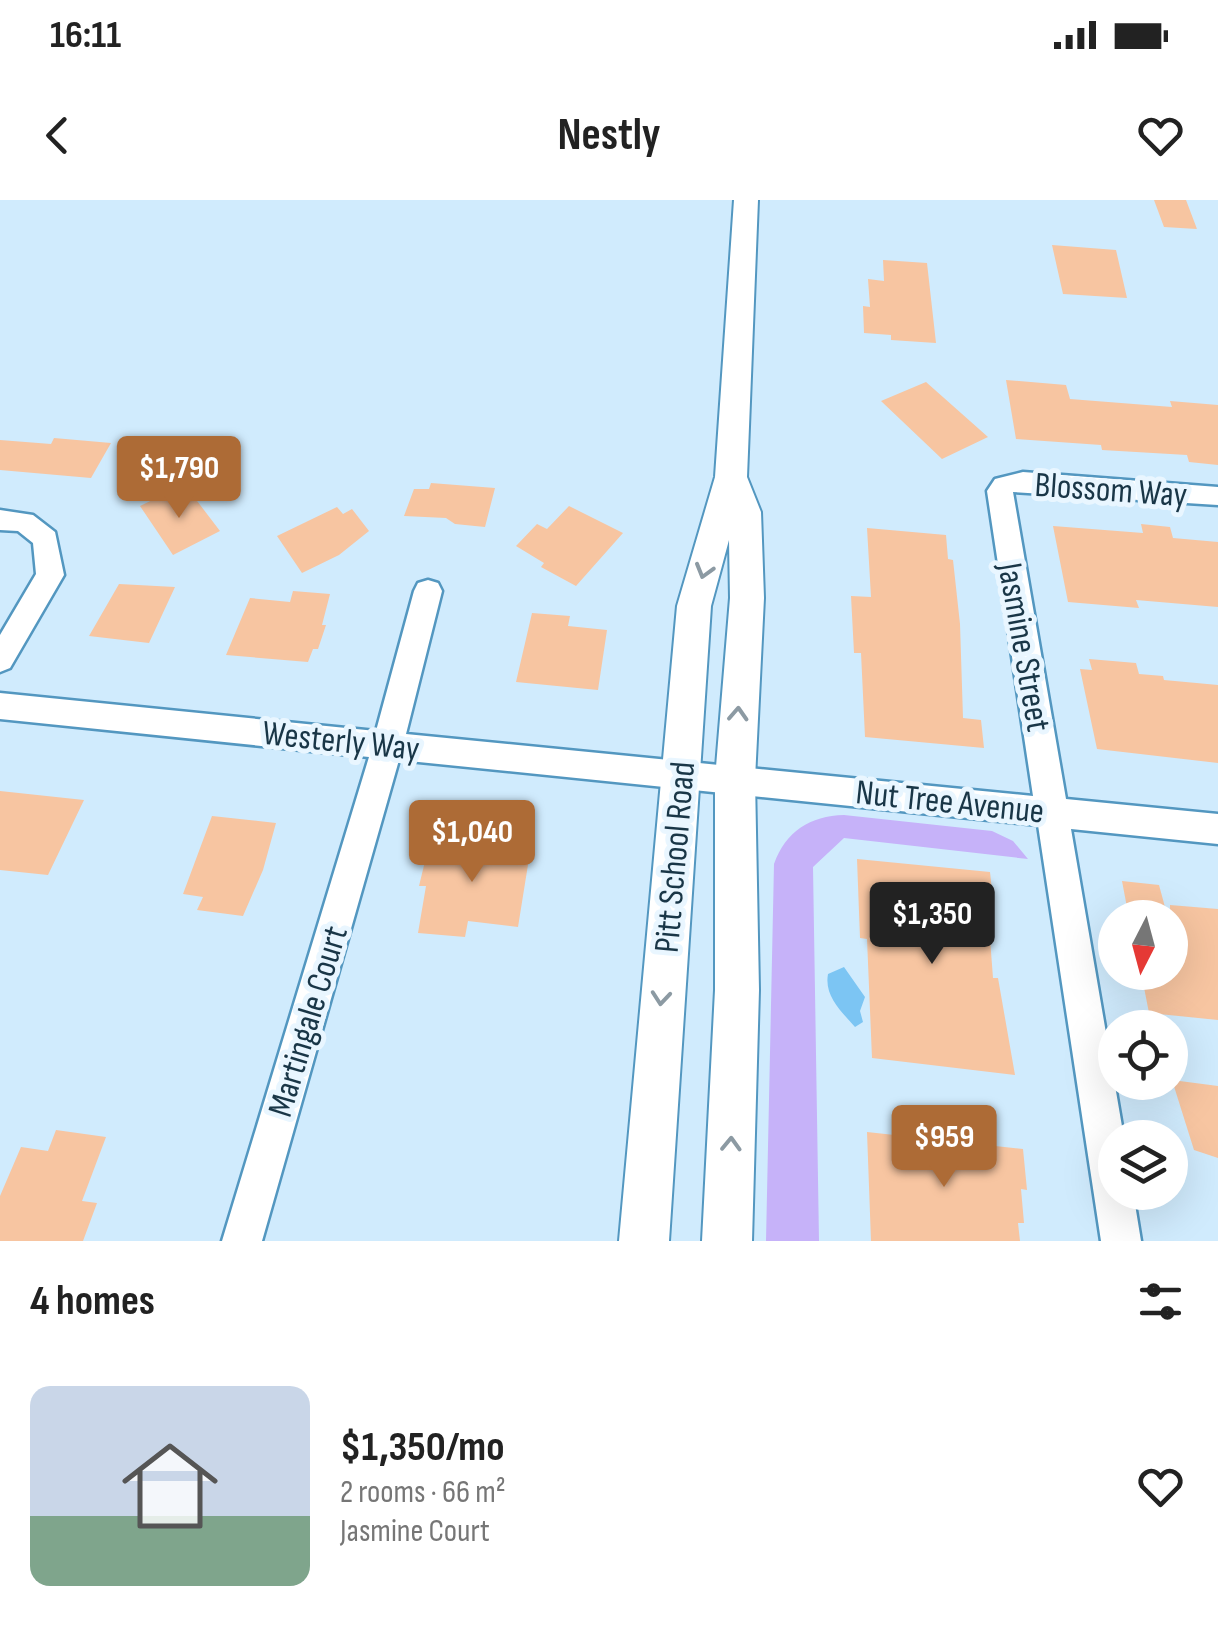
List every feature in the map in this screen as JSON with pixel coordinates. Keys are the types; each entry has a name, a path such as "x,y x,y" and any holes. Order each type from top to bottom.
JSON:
{"street":[{"name":"Pitt School Road","path":"644,1241 694,606 731,477 746,200"},
{"name":"Pitt School Road","path":"727,1241 738,990 735,780 747,598 745,512 731,477"},
{"name":"Blossom Way","path":"1004,485 1044,482 1218,496"},
{"name":"Jasmine Street","path":"1004,485 1000,491 1002,514 1121,1241"},
{"path":"0,520 24,522 46,539 50,575 0,660"},
{"name":"Martingale Court","path":"242,1241 388,744 428,591"},
{"name":"Westerly Way","path":"0,706 682,774"},
{"name":"Nut Tree Avenue","path":"682,774 1218,829"}],"shaded area":[{"path":"844,815 992,831 1013,841 1028,859 844,838 813,867 819,1241 766,1241 774,864 792,834 820,818"}],"water":[{"path":"844,967 865,997 860,1011 863,1022 855,1027 835,1003 827,982 828,974"}],"building":[{"path":"1154,200 1186,200 1197,229 1164,227"},
{"path":"1052,245 1116,250 1127,298 1063,294"},
{"path":"883,260 927,263 936,343 891,340 891,335 864,333 863,306 870,307 868,279 884,281"},
{"path":"1006,380 1066,385 1070,399 1172,407 1170,401 1218,405 1218,465 1189,462 1187,455 1016,439"},
{"path":"926,382 988,437 942,459 881,401"},
{"path":"54,438 111,443 91,478 0,470 0,440 51,444"},
{"path":"431,483 495,488 485,527 455,524 446,518 404,516 414,489 429,489"},
{"path":"173,490 180,498 191,493 220,531 173,555 140,506"},
{"path":"569,506 623,533 576,586 541,567 544,563 516,546 537,524 547,529"},
{"path":"337,507 343,514 352,509 369,531 339,555 302,573 277,536"},
{"path":"1141,524 1170,527 1173,538 1218,542 1218,607 1136,600 1139,608 1068,602 1053,526 1143,533"},
{"path":"867,528 946,535 948,559 953,560 960,624 963,718 981,720 984,748 865,737 861,653 854,653 851,596 871,597"},
{"path":"119,584 175,587 149,643 89,636"},
{"path":"293,591 330,594 322,625 326,625 318,649 313,649 308,662 226,655 250,598 290,602"},
{"path":"532,613 570,616 568,626 607,630 598,690 516,682"},
{"path":"1089,659 1136,663 1139,674 1163,676 1164,680 1218,685 1218,763 1097,749 1080,669 1092,670"},
{"path":"0,791 84,800 48,875 0,870"},
{"path":"212,816 276,823 263,870 243,916 197,910 203,897 183,894"},
{"path":"437,836 531,846 518,927 468,921 465,937 418,933 426,886 419,886 427,853 433,854"},
{"path":"857,859 990,872 993,900 987,899 993,978 998,978 1015,1075 872,1058 867,939 860,938"},
{"path":"1122,881 1159,885 1163,900 1126,900"},
{"path":"1188,906 1218,909 1218,1020 1188,1017 1188,1010 1148,1010 1145,990 1188,990"},
{"path":"1188,1082 1218,1086 1218,1158 1194,1150 1188,1120 1185,1120 1178,1100 1188,1100"},
{"path":"56,1130 106,1137 82,1201 97,1203 83,1241 0,1241 0,1196 21,1147 48,1151"},
{"path":"867,1132 1023,1149 1027,1190 1021,1189 1024,1223 1018,1223 1020,1241 871,1241"}]}
